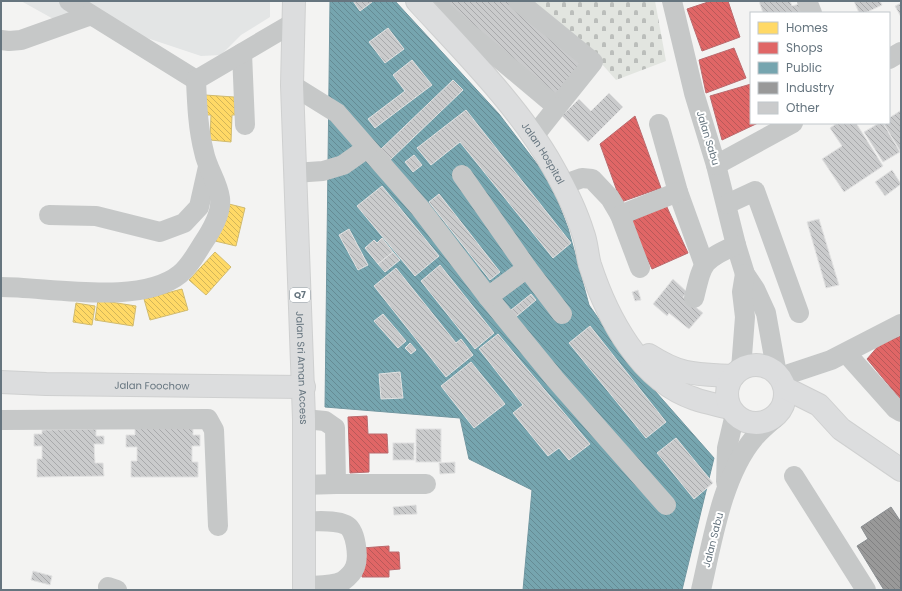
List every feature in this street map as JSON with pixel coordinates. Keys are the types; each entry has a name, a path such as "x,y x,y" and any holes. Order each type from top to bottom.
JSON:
{"main road":[{"name":"Jalan Sri Aman Access","path":"294,1 292,85 294,174 304,388 304,588"},
{"name":"Jalan Hospital","path":"417,1 472,62 534,136 562,185 581,228 590,265 606,304 621,333 632,350 648,368 662,380 694,399 732,411"},
{"path":"621,333 638,348 674,370 687,374 737,372 750,366 760,365 769,368 781,380 819,405 841,429"},
{"path":"737,372 727,391 732,411 742,420 754,424 766,422 776,416 797,412 820,419 841,429 901,470"},
{"path":"776,416 784,406 781,380"},
{"name":"Jalan Foochow","path":"1,382 61,385 304,388"}],"street":[{"path":"69,1 196,80"},
{"path":"440,1 441,10 557,107"},
{"path":"518,1 593,62 534,136"},
{"name":"Jalan Sabu","path":"672,1 694,93 727,204 736,245 745,274"},
{"path":"807,1 812,12"},
{"path":"1,40 20,40 91,15"},
{"path":"196,80 294,23"},
{"path":"890,59 901,52"},
{"path":"242,53 245,125"},
{"path":"1,287 104,293 131,292 147,289 171,280 191,262 211,229 220,208 217,189 203,152 197,109 196,80"},
{"path":"292,85 337,113 420,208 488,296 555,378 666,505"},
{"path":"659,124 678,192 704,264"},
{"path":"716,165 791,124"},
{"path":"294,174 322,171 343,165 367,148"},
{"path":"49,215 96,216 160,232 184,223 199,207 208,167"},
{"path":"462,175 527,268 562,314"},
{"path":"562,185 582,178 592,179 610,198 620,215 640,268"},
{"path":"727,204 754,191 799,313"},
{"path":"620,215 678,192"},
{"path":"694,298 704,264 710,257 736,245"},
{"path":"488,296 527,268"},
{"path":"737,372 745,317 742,292 745,274"},
{"path":"745,274 756,289 766,314 781,380 831,360 898,327"},
{"path":"846,353 896,409 901,412"},
{"path":"726,490 727,448 732,411"},
{"path":"726,490 745,452 754,439 776,416"},
{"path":"1,420 208,419 214,430 218,526"},
{"path":"304,419 325,421 336,428 336,484"},
{"path":"794,476 866,590"},
{"path":"303,486 336,484 426,484"},
{"name":"Jalan Sabu","path":"701,590 726,490"},
{"path":"303,521 339,523 350,528 354,533 356,559 355,567 349,576 342,581 304,588"}],"shaded area":[{"path":"21,1 270,1 270,17 241,35 221,55 201,56 132,33 57,21"}],"green space":[{"path":"529,1 655,1 666,61 616,80 593,54"}],"building: Homes":[{"path":"205,95 234,97 235,115 232,115 231,142 210,140 211,115 204,115"},
{"path":"225,203 245,208 236,246 215,241"},
{"path":"215,252 231,267 206,295 189,280"},
{"path":"182,289 188,310 150,320 144,299"},
{"path":"98,300 136,306 133,326 95,320"},
{"path":"76,303 95,306 92,325 73,322"}],"building: Shops":[{"path":"711,1 728,1 740,37 702,51 687,9"},
{"path":"734,48 746,78 706,93 699,60"},
{"path":"750,84 750,124 756,124 722,140 710,96"},
{"path":"635,116 661,188 621,202 600,144"},
{"path":"666,205 688,253 652,269 630,222"},
{"path":"901,336 901,400 867,359 880,344"},
{"path":"367,416 368,434 387,434 388,453 369,453 369,472 350,473 348,417"},
{"path":"389,546 389,552 399,552 400,569 389,570 389,577 362,577 362,548"}],"building: Public":[{"path":"330,1 395,1 499,114 550,181 568,228 589,305 626,358 714,458 682,590 523,590 532,490 469,459 460,418 325,407"}],"building: Industry":[{"path":"891,507 901,522 901,590 884,590 857,546 868,539 861,527"}],"building: Other":[{"path":"353,1 372,1 372,2 360,11"},
{"path":"448,1 510,1 584,62 555,98 452,13"},
{"path":"759,1 790,1 792,6 799,4 802,12 763,12"},
{"path":"854,1 880,1 882,5 867,12 859,12"},
{"path":"901,3 901,17 895,6"},
{"path":"388,28 404,49 385,63 369,42"},
{"path":"412,60 432,85 375,128 368,119 405,91 393,75"},
{"path":"453,80 463,90 389,161 379,151"},
{"path":"609,93 623,107 588,142 562,116 579,99 591,111"},
{"path":"466,110 571,243 553,258 460,142 431,165 417,148"},
{"path":"900,111 901,152 884,124 890,124 890,117"},
{"path":"836,124 857,124 883,166 844,192 822,159 842,146 830,128"},
{"path":"877,124 884,124 900,152 883,162 864,132"},
{"path":"414,155 422,165 413,172 405,162"},
{"path":"892,170 901,184 885,196 875,182"},
{"path":"382,186 439,256 415,276 357,206"},
{"path":"439,194 500,272 490,280 429,202"},
{"path":"819,219 839,285 826,288 807,222"},
{"path":"349,229 368,265 358,270 339,235"},
{"path":"382,238 393,252 378,264 365,248 374,240 377,243"},
{"path":"393,252 400,260 385,272 378,264"},
{"path":"440,265 494,333 475,349 421,281"},
{"path":"396,268 456,343 461,339 473,355 446,377 374,286"},
{"path":"673,279 687,292 683,297 703,313 689,329 669,313 667,316 653,304"},
{"path":"638,290 641,300 635,301 632,292"},
{"path":"531,294 536,300 511,321 506,314"},
{"path":"383,314 406,341 398,348 374,321"},
{"path":"590,326 666,422 646,438 569,343"},
{"path":"498,334 590,444 569,460 559,448 548,456 513,413 523,405 479,349"},
{"path":"410,343 416,350 411,354 405,348"},
{"path":"471,362 505,404 474,428 441,386"},
{"path":"400,372 403,398 381,399 379,374"},
{"path":"135,428 193,428 193,435 200,435 200,446 192,446 192,462 198,462 198,477 131,477 131,461 137,461 137,447 126,447 126,435 135,435"},
{"path":"96,429 96,436 104,436 104,444 94,444 95,463 103,463 104,476 37,477 37,459 42,459 42,446 34,446 34,434 42,434 42,430"},
{"path":"416,429 441,429 441,462 416,462"},
{"path":"676,438 713,483 694,499 657,453"},
{"path":"393,443 414,443 414,460 393,460"},
{"path":"455,462 455,473 440,474 439,463"},
{"path":"416,505 417,514 394,515 393,507"},
{"path":"33,571 52,576 50,585 31,580"}]}
